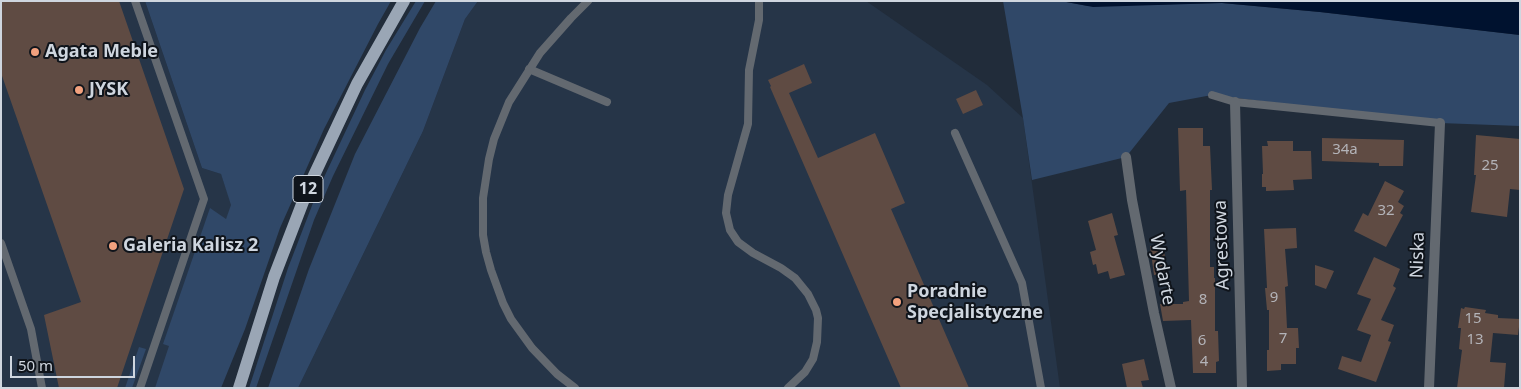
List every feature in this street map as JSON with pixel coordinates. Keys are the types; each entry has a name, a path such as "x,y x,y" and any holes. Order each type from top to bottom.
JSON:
{"main road":[{"name":"12","path":"239,388 274,277 309,186 357,84 404,1"}],"street":[{"name":"Agrestowa","path":"1235,102 1242,388"},
{"name":"Niska","path":"1429,388 1440,123"},
{"name":"Wydarte","path":"1126,157 1139,238 1171,388"}],"lane":[{"path":"135,1 204,199 140,388"},
{"path":"575,388 544,362 511,319 491,270 483,235 483,198 494,139 509,102 529,69 554,36 588,1"},
{"path":"759,1 759,20 749,70 748,124 728,195 726,213 730,230 738,242 795,278 808,294 816,310 818,318 817,342 813,359 805,372 788,388"},
{"path":"529,69 607,102"},
{"path":"1212,95 1235,102 1440,123"},
{"path":"956,132 1022,282 1041,388"},
{"path":"1,243 31,329 42,388"}],"shaded area":[{"path":"1,1 145,1 202,168 221,174 232,205 226,220 191,388 1,388"},
{"path":"145,1 391,1 324,129 280,228 245,329 221,388 155,388 169,346 163,344 210,208 226,219 231,205 221,174 202,168"},
{"path":"416,1 425,1 388,64 333,176 314,220 256,388 249,388 288,268 318,190 365,90 386,50"},
{"path":"436,1 478,1 465,19 423,131 298,388 268,388 309,269 355,154 420,28"},
{"path":"478,1 866,1 987,85 1023,118 1060,388 298,388 423,131 465,19"},
{"path":"1003,1 1061,1 1088,6 1222,3 1320,12 1520,35 1520,126 1440,123 1212,95 1169,103 1126,157 1032,180"},
{"path":"1061,1 1520,1 1520,35 1320,12 1222,3 1093,7"},
{"path":"139,347 146,349 132,388 125,388"}],"building":[{"name":"Galeria Kalisz 2","path":"1,1 119,1 184,189 117,388 59,388 44,315 81,302 1,73"},
{"path":"804,64 812,83 789,93 818,158 875,133 905,203 891,209 969,388 901,388 770,87 768,80"},
{"path":"976,90 983,105 963,114 956,99"},
{"path":"1178,128 1203,128 1203,146 1210,146 1212,190 1210,190 1210,267 1214,267 1215,331 1218,331 1219,361 1216,362 1216,373 1193,373 1191,320 1163,321 1160,304 1183,304 1183,302 1189,301 1186,190 1180,191"},
{"path":"1476,135 1520,139 1520,190 1510,189 1507,217 1471,212 1476,175 1474,175"},
{"path":"1322,138 1404,140 1403,166 1379,166 1379,163 1322,161"},
{"path":"1267,141 1293,141 1293,151 1311,151 1312,179 1293,180 1294,190 1266,191 1266,187 1262,187 1262,146 1268,146"},
{"path":"1385,181 1404,191 1398,202 1404,206 1400,213 1403,215 1386,247 1354,231 1363,213 1368,216"},
{"path":"1112,213 1118,235 1114,236 1125,275 1110,279 1108,271 1098,274 1096,264 1093,265 1090,252 1096,250 1088,221"},
{"path":"1296,228 1297,248 1285,249 1288,286 1285,287 1287,328 1298,328 1299,348 1296,348 1296,364 1281,364 1281,370 1267,371 1269,310 1267,310 1265,288 1267,288 1264,229"},
{"path":"1150,246 1164,246 1166,274 1154,275"},
{"path":"1374,257 1400,269 1393,286 1396,288 1381,320 1394,325 1388,341 1391,342 1376,382 1338,369 1342,356 1361,362 1371,335 1357,330 1371,299 1357,294"},
{"path":"1315,265 1334,271 1326,289 1315,285"},
{"path":"1465,307 1486,310 1485,313 1498,315 1498,318 1520,319 1518,335 1493,333 1490,362 1506,363 1504,388 1457,388 1462,350 1459,349 1461,328 1458,328 1461,308 1464,309"},
{"path":"1144,359 1149,380 1141,381 1143,388 1127,388 1122,364"}],"place":[{"name":"Agata Meble","path":"35,52"},
{"name":"JYSK","path":"79,90"},
{"name":"Galeria Kalisz 2","path":"113,246"},
{"name":"Poradnie Specjalistyczne","path":"897,302"}]}
